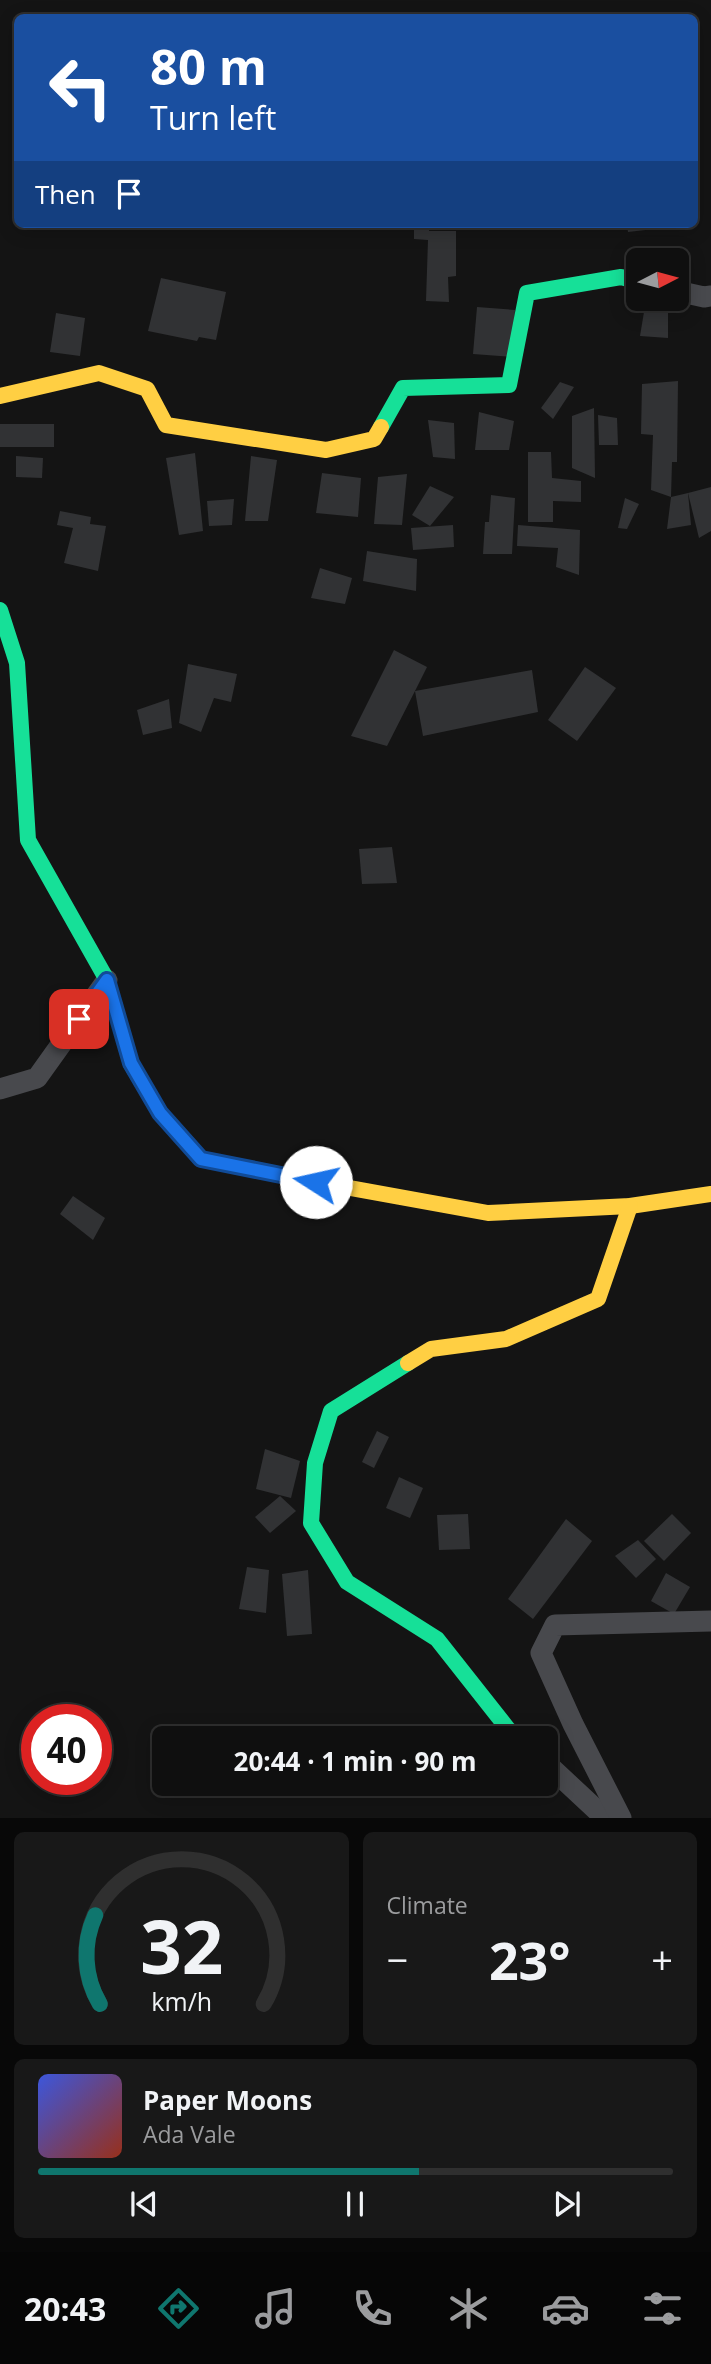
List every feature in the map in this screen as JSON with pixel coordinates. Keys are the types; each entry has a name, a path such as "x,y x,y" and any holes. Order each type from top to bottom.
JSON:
{"street":[{"path":"0,396 99,373 147,389 166,425 326,450 374,439 403,388 509,385 527,293 621,277 626,278"},
{"path":"690,294 711,296"},
{"path":"0,610 18,663 28,840 107,980 131,1063 160,1113 201,1159 269,1174 488,1213 630,1206 711,1194"},
{"path":"0,1089 37,1078 107,980"},
{"path":"506,1726 437,1639 348,1582 311,1523 316,1463 331,1411 431,1349 506,1339 598,1299 630,1206"},
{"path":"621,1818 573,1724 541,1653 555,1625 711,1622"},
{"path":"558,1774 606,1818"}],"building":[{"path":"414,228 456,231 456,276 448,277 449,302 426,301 428,240 414,239"},
{"path":"628,228 654,228 654,229 628,232"},
{"path":"161,278 226,292 216,340 199,337 197,341 148,331"},
{"path":"477,307 515,310 512,357 473,354"},
{"path":"644,312 668,312 668,338 640,336"},
{"path":"56,313 85,318 80,356 50,352"},
{"path":"678,381 677,462 672,462 671,497 651,490 653,435 641,434 642,384"},
{"path":"560,382 574,387 553,419 541,408"},
{"path":"594,408 595,478 572,468 572,416"},
{"path":"479,412 514,421 509,450 475,450"},
{"path":"598,415 617,418 618,445 599,445"},
{"path":"428,420 454,423 455,459 433,457"},
{"path":"0,424 54,424 54,447 0,447"},
{"path":"528,452 551,452 552,478 581,481 581,502 553,501 553,522 528,522"},
{"path":"195,453 203,531 179,535 166,458"},
{"path":"16,456 43,458 42,478 16,477"},
{"path":"251,456 277,460 268,521 245,521"},
{"path":"322,473 361,478 358,517 316,513"},
{"path":"407,474 402,525 374,524 378,477"},
{"path":"430,486 454,497 430,526 412,515"},
{"path":"711,487 711,531 699,538 688,493"},
{"path":"688,493 691,525 667,529 671,497"},
{"path":"491,495 515,498 512,554 483,554 485,522 489,522"},
{"path":"625,498 639,504 627,529 618,528"},
{"path":"234,499 232,525 209,526 207,501"},
{"path":"60,511 91,517 90,524 106,526 98,571 64,563 73,528 57,525"},
{"path":"453,525 454,547 413,550 411,528"},
{"path":"518,525 580,530 579,575 556,567 558,548 517,546"},
{"path":"367,551 417,559 416,591 363,581"},
{"path":"320,568 352,578 345,604 311,598"},
{"path":"394,650 427,667 387,746 351,736"},
{"path":"188,664 237,674 231,702 214,698 201,732 179,723"},
{"path":"585,667 616,688 577,741 548,720"},
{"path":"532,670 538,712 423,736 415,691"},
{"path":"169,699 172,728 143,735 137,710"},
{"path":"392,847 397,883 362,884 359,849"},
{"path":"73,1196 105,1218 93,1240 60,1214"},
{"path":"377,1431 389,1437 374,1468 362,1462"},
{"path":"265,1449 300,1461 291,1498 256,1489"},
{"path":"399,1477 423,1488 410,1518 386,1508"},
{"path":"280,1496 296,1511 270,1533 255,1517"},
{"path":"468,1514 470,1549 439,1550 437,1515"},
{"path":"672,1514 691,1533 664,1561 644,1541"},
{"path":"566,1519 592,1541 533,1619 508,1599"},
{"path":"638,1540 656,1559 636,1578 615,1556"},
{"path":"247,1567 269,1570 266,1613 239,1609"},
{"path":"308,1570 312,1634 287,1636 282,1574"},
{"path":"666,1573 690,1587 674,1614 651,1601"}],"traffic: fast":[{"path":"381,427 403,388 509,385 527,293 621,277 626,278"},
{"path":"0,610 17,663 28,840 107,980 131,1064 160,1113 201,1159 328,1184"},
{"path":"408,1363 331,1411 315,1463 311,1523 347,1582 437,1639 506,1726"}],"traffic: slow":[{"path":"0,396 99,373 147,389 166,425 326,450 374,439 381,427"},
{"path":"328,1184 488,1213 630,1206 711,1194"},
{"path":"408,1363 431,1349 506,1339 598,1299 630,1206"}],"route":[{"path":"79,1019 107,980 131,1063 160,1113 201,1159 316,1182"}]}
